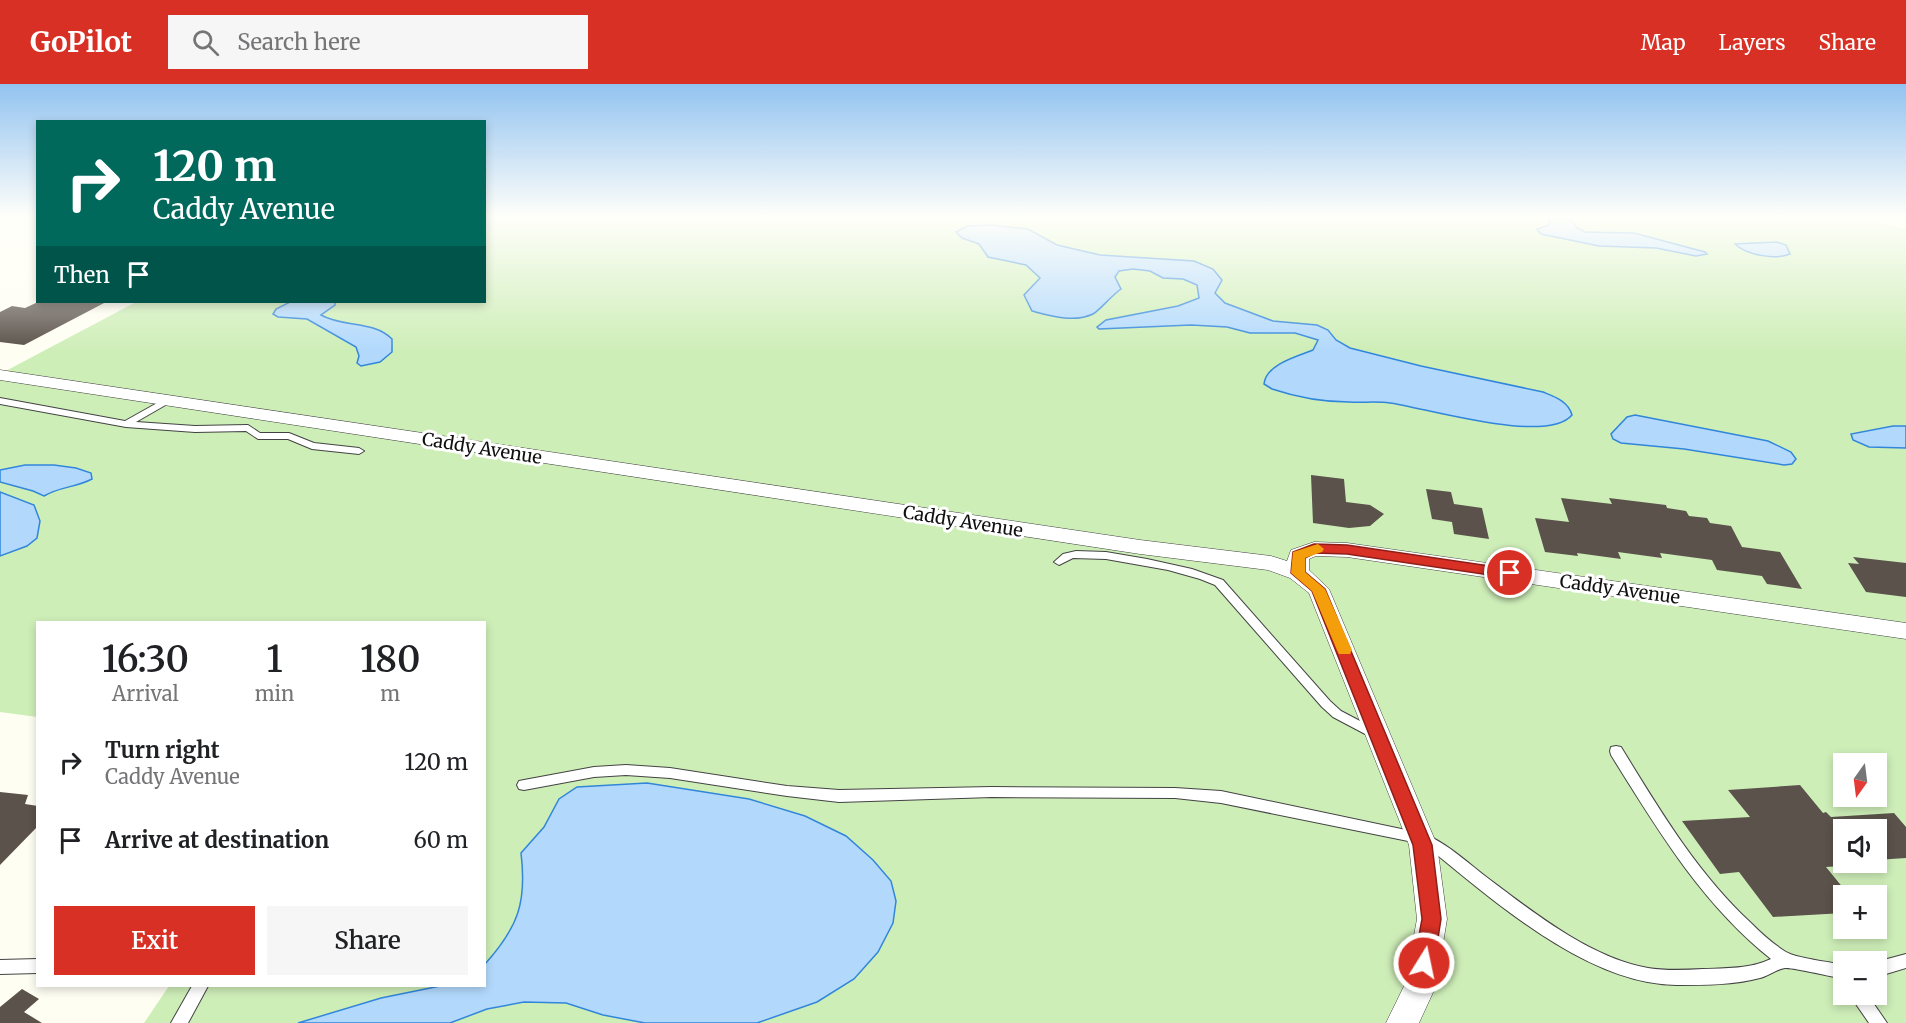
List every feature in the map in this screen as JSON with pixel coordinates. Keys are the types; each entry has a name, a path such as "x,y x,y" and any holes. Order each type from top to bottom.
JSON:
{"street":[{"name":"Caddy Avenue","path":"0,375 1128,546 1271,563 1298,573 1298,555 1314,549 1347,550 1906,631"},
{"path":"1298,573 1318,589 1420,838 1432,919 1420,986 1402,1023"}],"lane":[{"path":"0,401 126,424 195,429 248,428 258,436 289,436 312,446 358,452"},
{"path":"126,424 166,401"},
{"path":"1059,562 1070,555 1086,554 1195,573 1216,581 1223,585 1234,601 1326,704 1347,720 1380,736"},
{"path":"1616,751 1680,853 1707,889 1756,938 1784,960 1833,971"},
{"path":"524,785 594,772 626,770 670,773 787,791 839,796 992,792 1175,793 1221,797 1420,838 1435,845 1560,937 1620,967 1642,974 1674,978 1723,976 1774,968 1784,960"},
{"path":"1887,969 1906,961"},
{"path":"0,967 36,966"},
{"path":"179,1023 199,987"},
{"path":"1865,1005 1879,1023"}],"green space":[{"path":"486,262 1906,262 1906,1023 144,1023 168,987 486,987 486,621 36,621 36,717 0,712 0,374 134,303 486,303"}],"water":[{"path":"1011,262 1196,262 1213,269 1222,280 1215,293 1225,303 1273,321 1317,325 1328,330 1336,340 1350,348 1543,392 1564,403 1572,415 1558,423 1513,426 1390,403 1339,402 1300,397 1272,389 1264,384 1266,377 1276,366 1313,350 1318,340 1295,333 1250,333 1227,327 1191,325 1099,329 1097,327 1106,320 1178,306 1199,298 1197,285 1183,279 1163,278 1150,271 1133,269 1119,271 1115,277 1121,289 1096,312 1086,317 1062,318 1032,311 1024,295 1040,278 1026,265"},
{"path":"288,303 335,303 321,315 339,322 367,326 384,333 392,339 392,352 380,362 361,366 357,363 359,356 356,347 307,319 278,317 273,314 276,309"},
{"path":"1635,415 1768,441 1791,452 1796,459 1792,464 1784,465 1684,449 1621,443 1613,439 1611,434 1627,417"},
{"path":"1893,426 1906,426 1906,448 1869,447 1853,440 1851,434"},
{"path":"25,465 76,468 91,473 92,479 44,496 0,482 0,470"},
{"path":"0,492 34,505 40,521 37,538 27,546 0,556"},
{"path":"647,783 749,799 805,816 846,836 873,860 891,881 896,901 893,923 878,952 854,979 817,1002 757,1023 645,1023 603,1015 566,1003 524,1002 487,1009 450,1023 298,1023 381,998 435,987 486,987 486,963 505,938 518,913 523,886 521,853 544,827 559,799 577,787"}],"building":[{"path":"36,303 104,303 24,345 0,342 0,312 12,306 25,308"},
{"path":"1311,475 1344,479 1346,502 1370,505 1384,514 1370,526 1349,528 1313,523"},
{"path":"1426,489 1451,492 1454,504 1482,508 1489,539 1454,534 1452,522 1432,519"},
{"path":"1561,498 1612,504 1609,498 1666,505 1667,508 1686,511 1689,516 1707,518 1710,523 1731,526 1742,547 1780,552 1802,589 1767,584 1762,576 1717,570 1712,560 1660,553 1662,558 1618,552 1621,559 1577,553 1578,556 1545,552 1535,518 1569,522"},
{"path":"1853,557 1906,563 1906,597 1866,592 1848,563 1859,564"},
{"path":"1800,785 1823,813 1826,812 1831,817 1894,813 1906,827 1906,858 1887,859 1887,819 1833,819 1833,867 1826,867 1841,885 1833,885 1833,914 1773,917 1739,872 1720,874 1682,821 1750,817 1728,790"},
{"path":"0,792 28,795 25,804 36,806 36,828 0,865"},
{"path":"22,989 39,999 24,1012 42,1023 0,1023 0,1007"}],"slow traffic":[{"path":"1318,549 1298,555 1298,573 1318,589 1344,650"}],"route":[{"path":"1424,963 1432,919 1423,845 1326,606 1318,589 1298,573 1298,555 1314,549 1347,550 1510,573"}]}
